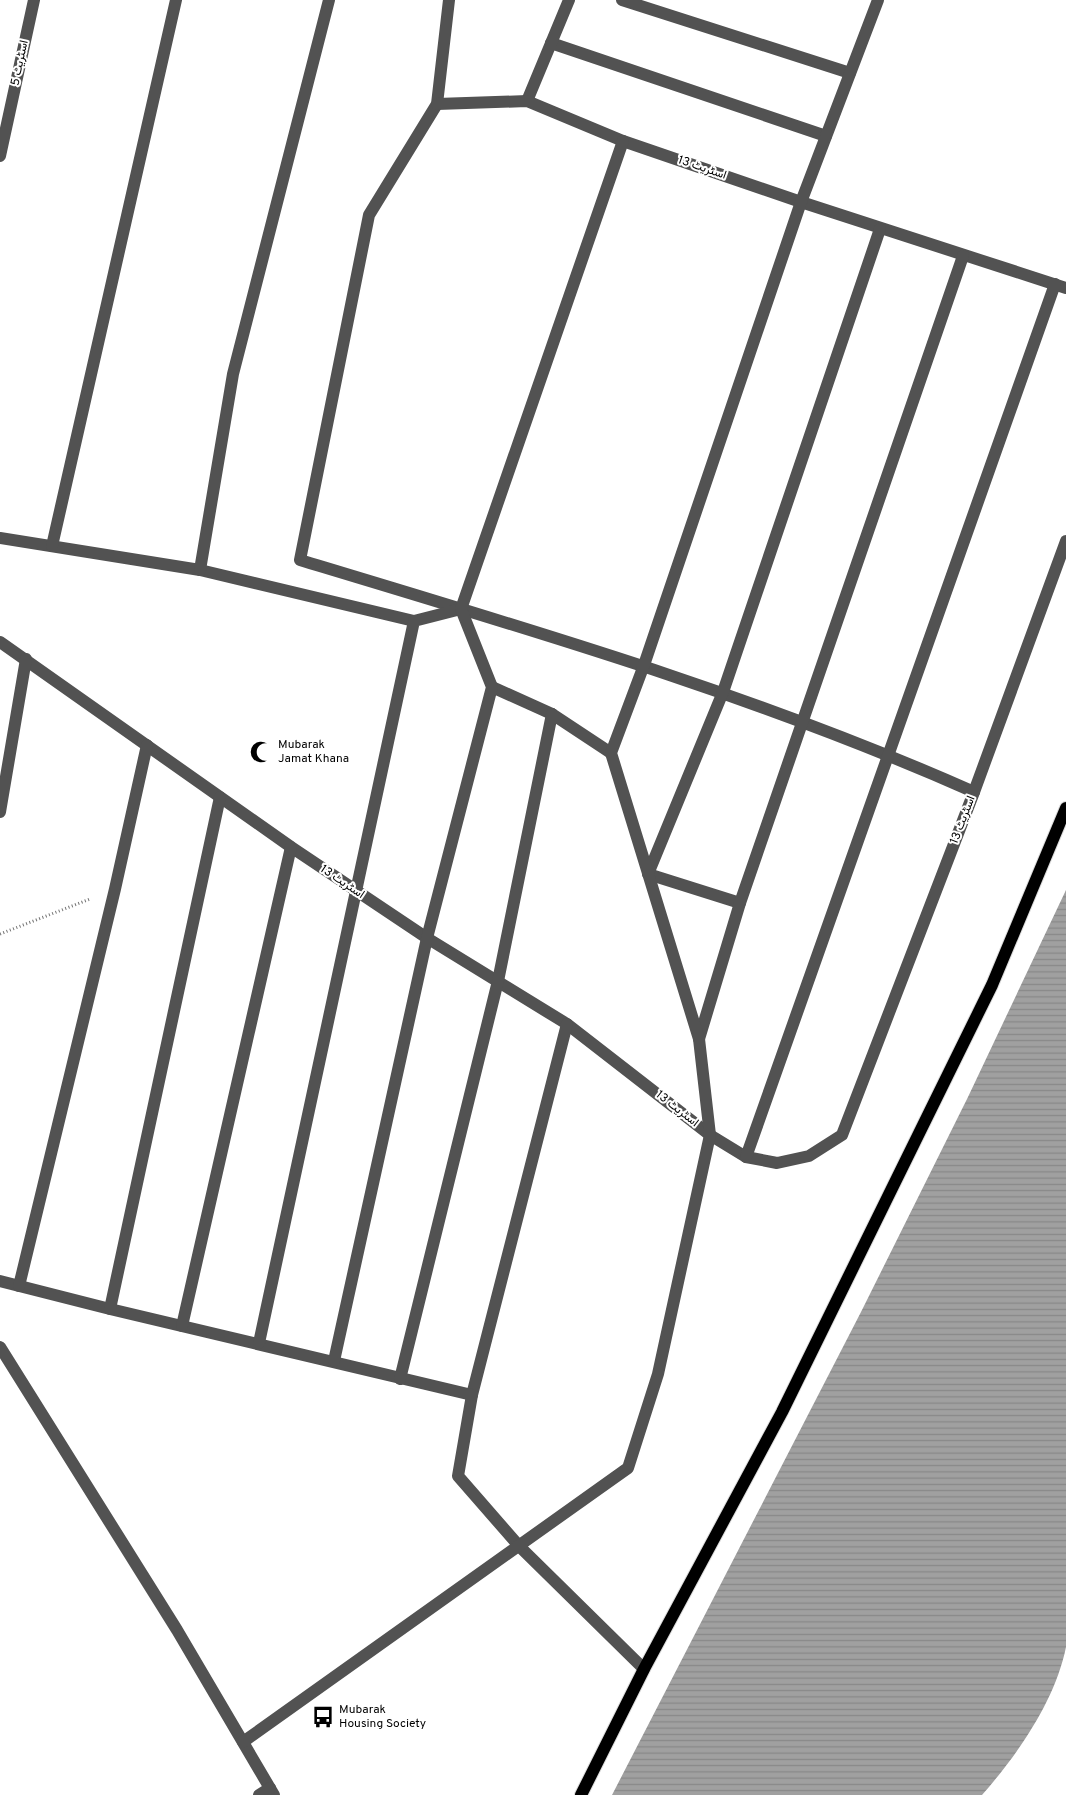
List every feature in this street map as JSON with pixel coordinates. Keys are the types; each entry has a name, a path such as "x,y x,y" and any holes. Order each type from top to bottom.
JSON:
{"main road":[{"path":"581,1795 644,1669 796,1386 992,985 1066,808"}],"street":[{"name":"اسٹریٹ 5","path":"0,156 34,0"},
{"path":"52,546 176,0"},
{"path":"200,570 233,374 329,0"},
{"path":"449,0 437,104 369,214 300,560 644,665 723,692 888,754 974,792"},
{"path":"527,101 569,0"},
{"path":"622,0 850,73"},
{"path":"243,1742 628,1468 658,1374 710,1135 699,1039 611,753 644,665 801,202 878,0"},
{"path":"551,42 826,136"},
{"name":"اسٹریٹ 13","path":"437,104 527,101 623,141 963,256 1061,286"},
{"path":"334,1361 426,938 492,687 461,609 623,141"},
{"path":"648,874 723,692 880,228"},
{"path":"699,1039 740,903 963,256"},
{"path":"746,1157 888,754 1061,286"},
{"path":"0,538 200,570 414,621 461,609"},
{"name":"اسٹریٹ 13","path":"0,642 290,847 426,938 567,1024 710,1135 746,1157 777,1163 809,1156 842,1135 974,792 1066,541"},
{"path":"259,1344 414,621"},
{"path":"0,812 26,659"},
{"path":"492,687 552,714 611,753"},
{"path":"400,1379 498,981 552,714"},
{"path":"19,1286 115,889 146,745"},
{"path":"110,1310 220,797"},
{"path":"182,1326 290,847"},
{"path":"648,874 740,903"},
{"path":"567,1024 472,1395 458,1476 519,1546 644,1669"},
{"path":"0,1281 110,1310 334,1361 400,1379 472,1395"},
{"path":"0,1347 177,1630 243,1742 268,1793"}],"path":[{"path":"0,934 115,889"}],"shaded area":[{"path":"1066,890 1066,1647 1061,1667 1044,1707 1009,1762 982,1795 612,1795 861,1312 968,1097"}],"place":[{"name":"Mubarak Jamat Khana","path":"261,752"},
{"name":"Mubarak Housing Society","path":"323,1717"}]}
